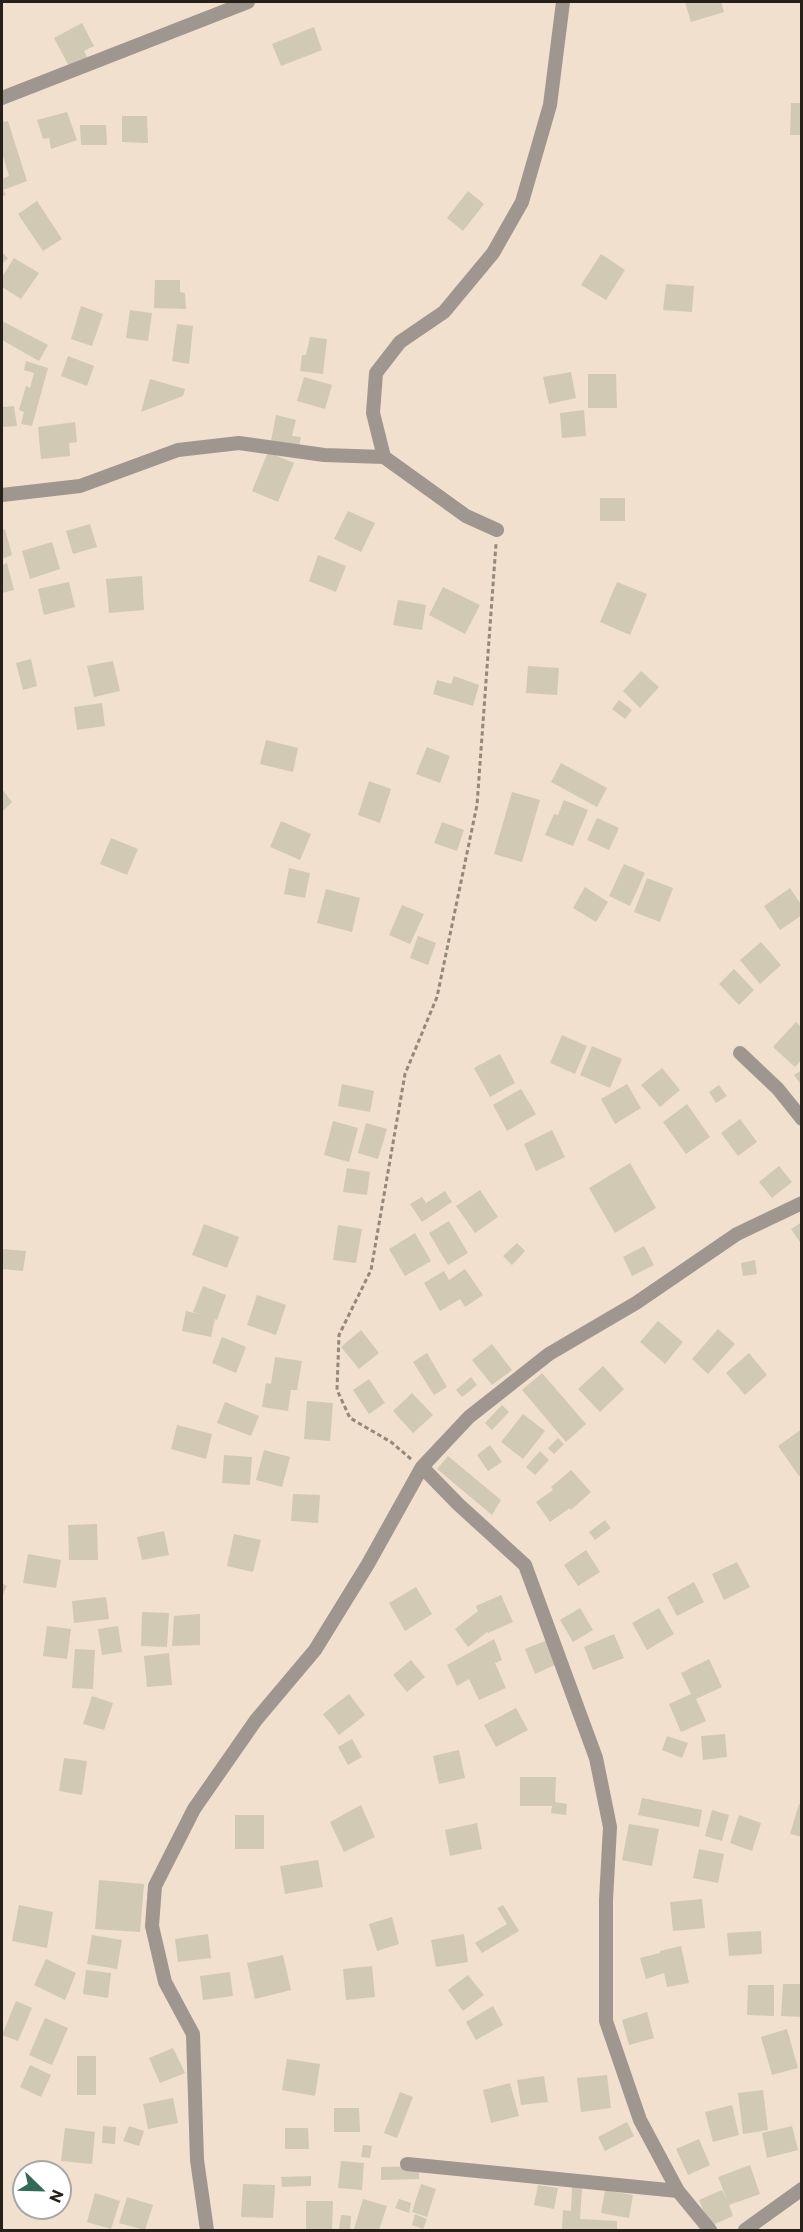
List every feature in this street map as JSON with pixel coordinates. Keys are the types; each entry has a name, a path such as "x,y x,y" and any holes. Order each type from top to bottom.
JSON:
{"street":[{"path":"2,98 248,2"},
{"path":"384,457 373,413 376,373 400,342 444,312 493,253 522,202 550,105 563,2"},
{"path":"2,495 80,486 178,450 239,443 324,455 384,457 466,516 497,530"},
{"path":"740,1053 778,1089 801,1119"},
{"path":"207,2230 197,2160 193,2034 165,1982 152,1926 155,1886 194,1809 256,1720 315,1650 368,1564 422,1467 469,1417 549,1354 636,1303 737,1234 801,1203"},
{"path":"422,1467 458,1504 525,1565 596,1758 610,1827 606,1900 606,2021 640,2120 678,2191 711,2230"},
{"path":"407,2164 678,2191"},
{"path":"745,2230 801,2189"}],"path":[{"path":"422,1467 391,1442 350,1418 337,1390 339,1335 371,1270 405,1074 437,997 477,805 497,530"}],"building":[{"path":"685,2 721,2 724,12 691,22"},
{"path":"82,23 94,46 84,51 88,59 70,68 54,38"},
{"path":"314,27 322,50 281,66 272,44"},
{"path":"791,103 802,103 802,135 790,135"},
{"path":"67,112 77,140 51,149 49,138 43,139 37,120"},
{"path":"2,115 4,122 8,121 27,181 3,190 6,195 2,196 2,179 9,176 2,153"},
{"path":"122,116 147,116 148,143 122,142"},
{"path":"80,125 106,125 107,145 81,145"},
{"path":"468,191 484,204 463,231 447,218"},
{"path":"37,201 62,239 43,251 18,214"},
{"path":"2,252 8,258 2,264"},
{"path":"601,254 625,270 606,300 581,285"},
{"path":"14,258 39,273 21,299 2,287 2,277"},
{"path":"155,280 180,280 180,292 185,293 186,309 154,308"},
{"path":"666,284 694,286 692,312 663,310"},
{"path":"81,306 103,314 92,346 71,339"},
{"path":"130,310 152,313 148,341 126,338"},
{"path":"2,321 48,345 39,361 2,340"},
{"path":"177,324 193,326 189,364 172,361"},
{"path":"310,337 327,339 323,374 300,371 302,355 306,355"},
{"path":"68,356 94,366 87,386 61,376"},
{"path":"26,361 48,368 32,426 21,424 24,412 19,410 26,386 30,388 34,373 24,370"},
{"path":"571,372 576,398 549,404 543,377"},
{"path":"588,374 616,374 617,408 588,408"},
{"path":"304,377 332,385 325,409 297,401"},
{"path":"150,379 185,389 183,396 141,412"},
{"path":"14,406 17,426 2,427 2,407"},
{"path":"584,410 586,436 562,438 560,413"},
{"path":"276,415 296,420 292,436 301,437 299,446 271,441"},
{"path":"75,422 77,442 69,443 70,456 41,459 38,427"},
{"path":"268,452 294,463 278,502 252,491"},
{"path":"600,498 625,498 625,521 600,521"},
{"path":"348,511 375,523 361,552 334,539"},
{"path":"90,524 97,547 73,554 66,531"},
{"path":"5,529 12,555 2,559 2,530"},
{"path":"52,542 60,569 30,579 22,551"},
{"path":"318,555 346,566 336,592 309,581"},
{"path":"7,563 14,590 2,593 2,565"},
{"path":"142,576 144,610 109,613 106,579"},
{"path":"69,582 75,607 44,615 38,589"},
{"path":"617,582 647,594 630,635 600,622"},
{"path":"443,587 480,605 465,634 429,615"},
{"path":"398,600 426,605 422,630 393,625"},
{"path":"31,659 37,686 23,690 16,663"},
{"path":"113,661 120,691 94,697 87,666"},
{"path":"528,666 559,668 557,695 526,693"},
{"path":"641,671 659,687 640,708 623,691"},
{"path":"454,676 479,685 473,706 433,694 437,680 451,684"},
{"path":"619,700 632,710 625,719 612,709"},
{"path":"102,703 105,726 77,730 74,707"},
{"path":"266,740 298,748 293,772 260,764"},
{"path":"427,747 450,756 440,783 416,774"},
{"path":"561,763 607,788 597,807 551,782"},
{"path":"369,781 391,789 380,823 358,815"},
{"path":"2,789 12,802 2,812"},
{"path":"512,792 540,800 522,862 494,854"},
{"path":"564,800 588,810 573,846 545,835 554,814 558,815"},
{"path":"597,818 619,828 609,850 587,840"},
{"path":"281,821 311,834 300,860 270,847"},
{"path":"442,822 464,830 457,851 434,843"},
{"path":"111,838 138,849 127,875 100,864"},
{"path":"624,864 645,873 630,906 609,896"},
{"path":"289,868 310,873 305,898 284,894"},
{"path":"647,878 673,888 660,922 634,912"},
{"path":"585,887 608,902 596,922 573,908"},
{"path":"790,888 802,906 802,915 780,930 764,906"},
{"path":"326,889 360,898 352,932 317,923"},
{"path":"402,905 424,914 410,944 389,935"},
{"path":"418,936 436,943 428,965 410,958"},
{"path":"761,942 781,965 760,984 740,960"},
{"path":"734,969 754,990 739,1005 719,984"},
{"path":"796,1022 802,1028 802,1059 795,1067 773,1047"},
{"path":"562,1035 587,1046 575,1074 550,1063"},
{"path":"592,1046 622,1059 610,1088 580,1075"},
{"path":"500,1054 515,1083 490,1097 474,1068"},
{"path":"662,1068 680,1090 660,1107 641,1085"},
{"path":"802,1070 802,1086 794,1075"},
{"path":"342,1084 374,1091 370,1112 338,1106"},
{"path":"627,1084 641,1108 615,1124 601,1099"},
{"path":"719,1085 727,1096 716,1103 709,1092"},
{"path":"521,1089 536,1114 507,1131 493,1105"},
{"path":"687,1104 710,1137 686,1154 663,1122"},
{"path":"740,1119 757,1142 738,1156 721,1133"},
{"path":"333,1121 358,1128 349,1162 324,1155"},
{"path":"366,1123 387,1129 378,1159 358,1153"},
{"path":"552,1130 565,1157 536,1171 524,1144"},
{"path":"630,1163 656,1208 615,1233 589,1188"},
{"path":"779,1166 792,1182 772,1198 759,1182"},
{"path":"347,1168 370,1172 367,1195 343,1192"},
{"path":"480,1190 498,1217 475,1233 456,1206"},
{"path":"445,1191 452,1202 422,1222 410,1204 422,1197 426,1203"},
{"path":"449,1221 468,1253 448,1265 429,1233"},
{"path":"802,1222 802,1245 791,1229"},
{"path":"204,1224 239,1237 227,1268 192,1255"},
{"path":"338,1225 362,1229 356,1263 333,1260"},
{"path":"415,1233 431,1261 405,1276 389,1249"},
{"path":"517,1243 525,1251 512,1265 503,1256"},
{"path":"644,1246 654,1265 632,1276 623,1257"},
{"path":"2,1249 26,1251 23,1271 2,1269"},
{"path":"755,1260 757,1274 743,1276 741,1263"},
{"path":"465,1269 483,1295 465,1307 460,1299 440,1311 424,1283 444,1271 449,1280"},
{"path":"203,1286 226,1295 217,1320 215,1319 211,1337 182,1331 186,1311 202,1315 193,1312"},
{"path":"257,1295 286,1305 276,1335 247,1325"},
{"path":"658,1321 683,1342 665,1364 640,1342"},
{"path":"718,1329 735,1344 708,1374 692,1359"},
{"path":"361,1330 379,1353 359,1369 341,1347"},
{"path":"222,1337 246,1347 236,1373 212,1363"},
{"path":"492,1344 512,1370 492,1385 472,1360"},
{"path":"427,1353 447,1387 434,1395 413,1362"},
{"path":"749,1353 767,1375 745,1395 726,1373"},
{"path":"275,1357 302,1361 297,1390 291,1390 288,1411 262,1407 266,1383 271,1384"},
{"path":"603,1366 624,1389 600,1412 578,1389"},
{"path":"542,1373 586,1424 566,1442 522,1390"},
{"path":"471,1377 477,1385 462,1397 456,1390"},
{"path":"369,1379 385,1403 369,1414 353,1390"},
{"path":"412,1393 433,1415 413,1433 393,1411"},
{"path":"307,1401 333,1403 330,1441 304,1439"},
{"path":"225,1402 259,1416 251,1436 217,1423"},
{"path":"502,1405 509,1412 492,1430 485,1423"},
{"path":"523,1414 545,1431 523,1459 501,1442"},
{"path":"177,1425 212,1434 206,1459 171,1449"},
{"path":"802,1429 802,1474 799,1476 778,1446"},
{"path":"558,1438 564,1444 554,1454 548,1448"},
{"path":"490,1445 502,1462 488,1471 477,1455"},
{"path":"264,1450 290,1457 282,1487 256,1480"},
{"path":"540,1451 549,1460 535,1475 526,1467"},
{"path":"224,1455 252,1457 250,1485 222,1483"},
{"path":"448,1456 501,1500 492,1515 437,1469"},
{"path":"571,1470 591,1492 571,1510 570,1508 550,1522 536,1502 553,1490 551,1487"},
{"path":"293,1494 320,1495 318,1523 291,1521"},
{"path":"605,1520 611,1528 595,1540 589,1532"},
{"path":"97,1524 98,1560 69,1560 68,1525"},
{"path":"164,1531 169,1555 142,1560 137,1537"},
{"path":"234,1534 261,1540 253,1572 227,1566"},
{"path":"586,1550 600,1572 578,1586 564,1565"},
{"path":"28,1554 61,1560 56,1588 23,1583"},
{"path":"737,1562 750,1587 724,1600 712,1574"},
{"path":"694,1582 704,1602 677,1616 667,1597"},
{"path":"2,1583 7,1586 2,1597"},
{"path":"416,1587 432,1614 405,1631 389,1603"},
{"path":"501,1595 513,1622 487,1632 468,1647 455,1629 478,1611 476,1606"},
{"path":"106,1597 109,1619 74,1623 72,1601"},
{"path":"580,1608 593,1630 573,1642 560,1620"},
{"path":"659,1608 674,1634 647,1650 632,1623"},
{"path":"142,1612 169,1613 167,1647 141,1646"},
{"path":"200,1614 200,1645 172,1646 174,1616"},
{"path":"47,1626 71,1629 67,1659 43,1656"},
{"path":"118,1626 122,1652 102,1655 98,1629"},
{"path":"614,1634 624,1658 593,1670 584,1647"},
{"path":"494,1639 502,1660 495,1663 506,1688 479,1700 469,1679 457,1686 447,1665"},
{"path":"547,1640 557,1664 535,1674 525,1649"},
{"path":"75,1649 95,1650 93,1689 72,1688"},
{"path":"169,1653 172,1685 147,1687 144,1656"},
{"path":"709,1659 722,1687 696,1699 706,1721 681,1732 669,1704 691,1694 681,1673"},
{"path":"411,1660 425,1677 407,1692 393,1675"},
{"path":"349,1694 365,1715 339,1735 323,1714"},
{"path":"92,1696 113,1703 104,1730 83,1724"},
{"path":"516,1708 528,1730 496,1747 484,1725"},
{"path":"725,1734 727,1757 703,1760 701,1736"},
{"path":"667,1736 688,1743 682,1758 662,1750"},
{"path":"352,1739 362,1757 348,1765 338,1747"},
{"path":"459,1750 465,1778 439,1784 433,1756"},
{"path":"64,1758 87,1761 82,1795 59,1791"},
{"path":"520,1777 556,1777 555,1802 567,1804 566,1815 551,1813 552,1806 520,1806"},
{"path":"642,1798 702,1810 699,1827 638,1815"},
{"path":"799,1804 802,1805 802,1837 790,1834"},
{"path":"361,1805 375,1837 344,1852 330,1822"},
{"path":"712,1810 729,1815 722,1841 705,1836"},
{"path":"235,1815 264,1815 264,1849 235,1849"},
{"path":"739,1815 761,1823 752,1851 730,1843"},
{"path":"477,1823 482,1849 450,1856 445,1830"},
{"path":"629,1824 659,1829 652,1866 622,1860"},
{"path":"699,1849 724,1854 718,1883 693,1878"},
{"path":"318,1860 323,1887 285,1894 280,1866"},
{"path":"99,1880 144,1884 140,1932 95,1929"},
{"path":"702,1899 705,1928 673,1931 670,1902"},
{"path":"19,1905 53,1912 47,1948 12,1941"},
{"path":"503,1905 519,1931 482,1953 475,1943 507,1924 497,1908"},
{"path":"392,1917 399,1944 377,1951 369,1924"},
{"path":"761,1931 762,1954 729,1956 727,1933"},
{"path":"208,1934 211,1958 178,1962 175,1939"},
{"path":"464,1934 468,1962 436,1967 431,1940"},
{"path":"92,1935 122,1940 117,1969 87,1964"},
{"path":"681,1946 689,1983 667,1987 664,1973 646,1979 640,1958"},
{"path":"283,1955 291,1990 255,1999 247,1963"},
{"path":"46,1959 76,1973 65,2000 34,1985"},
{"path":"372,1966 375,1997 346,2000 343,1969"},
{"path":"86,1970 111,1973 108,1998 83,1994"},
{"path":"230,1972 233,1996 203,2000 200,1976"},
{"path":"468,1975 484,1995 463,2011 448,1990"},
{"path":"783,1984 802,1984 802,2017 781,2016"},
{"path":"748,1985 774,1985 774,2016 747,2015"},
{"path":"16,2001 32,2008 18,2041 2,2035"},
{"path":"493,2006 503,2025 476,2040 466,2022"},
{"path":"647,2012 654,2038 629,2045 622,2020"},
{"path":"45,2018 68,2028 52,2065 29,2055"},
{"path":"787,2029 798,2068 772,2075 761,2037"},
{"path":"173,2048 185,2073 160,2083 149,2058"},
{"path":"77,2056 96,2056 96,2095 77,2095"},
{"path":"287,2059 320,2064 315,2096 282,2090"},
{"path":"30,2065 51,2075 41,2097 20,2087"},
{"path":"607,2075 611,2108 581,2112 577,2078"},
{"path":"544,2076 548,2102 521,2105 517,2080"},
{"path":"510,2083 519,2116 491,2123 483,2090"},
{"path":"763,2090 768,2130 743,2134 738,2093"},
{"path":"400,2092 413,2097 397,2138 384,2133"},
{"path":"173,2098 178,2123 148,2129 143,2104"},
{"path":"732,2105 739,2135 713,2142 705,2112"},
{"path":"334,2108 359,2108 360,2132 334,2132"},
{"path":"627,2122 634,2136 605,2151 598,2137"},
{"path":"103,2126 116,2127 115,2144 102,2143"},
{"path":"129,2126 144,2131 139,2146 123,2141"},
{"path":"792,2126 798,2150 767,2158 762,2133"},
{"path":"65,2128 95,2132 92,2164 61,2160"},
{"path":"285,2128 308,2128 309,2149 285,2149"},
{"path":"699,2139 710,2165 688,2175 676,2149"},
{"path":"363,2145 372,2146 370,2158 361,2157"},
{"path":"341,2161 364,2163 362,2190 338,2188"},
{"path":"750,2165 760,2194 729,2205 733,2216 710,2226 699,2200 722,2190 727,2200 718,2177"},
{"path":"419,2166 419,2179 381,2180 381,2167"},
{"path":"311,2176 311,2186 282,2187 281,2177"},
{"path":"243,2184 275,2185 273,2218 241,2217"},
{"path":"421,2184 436,2189 427,2217 412,2212"},
{"path":"538,2185 558,2188 554,2209 534,2205"},
{"path":"572,2187 582,2188 580,2219 617,2221 617,2230 562,2230 563,2210 571,2211"},
{"path":"605,2190 633,2195 629,2218 601,2213"},
{"path":"95,2193 120,2201 111,2229 87,2222"},
{"path":"127,2197 153,2205 145,2230 119,2223"},
{"path":"363,2199 387,2206 379,2230 354,2229"},
{"path":"399,2199 411,2203 409,2213 395,2208"},
{"path":"306,2201 333,2201 332,2229 306,2229"},
{"path":"415,2214 427,2219 423,2229 412,2225"},
{"path":"341,2215 351,2216 350,2229 339,2229"}]}
